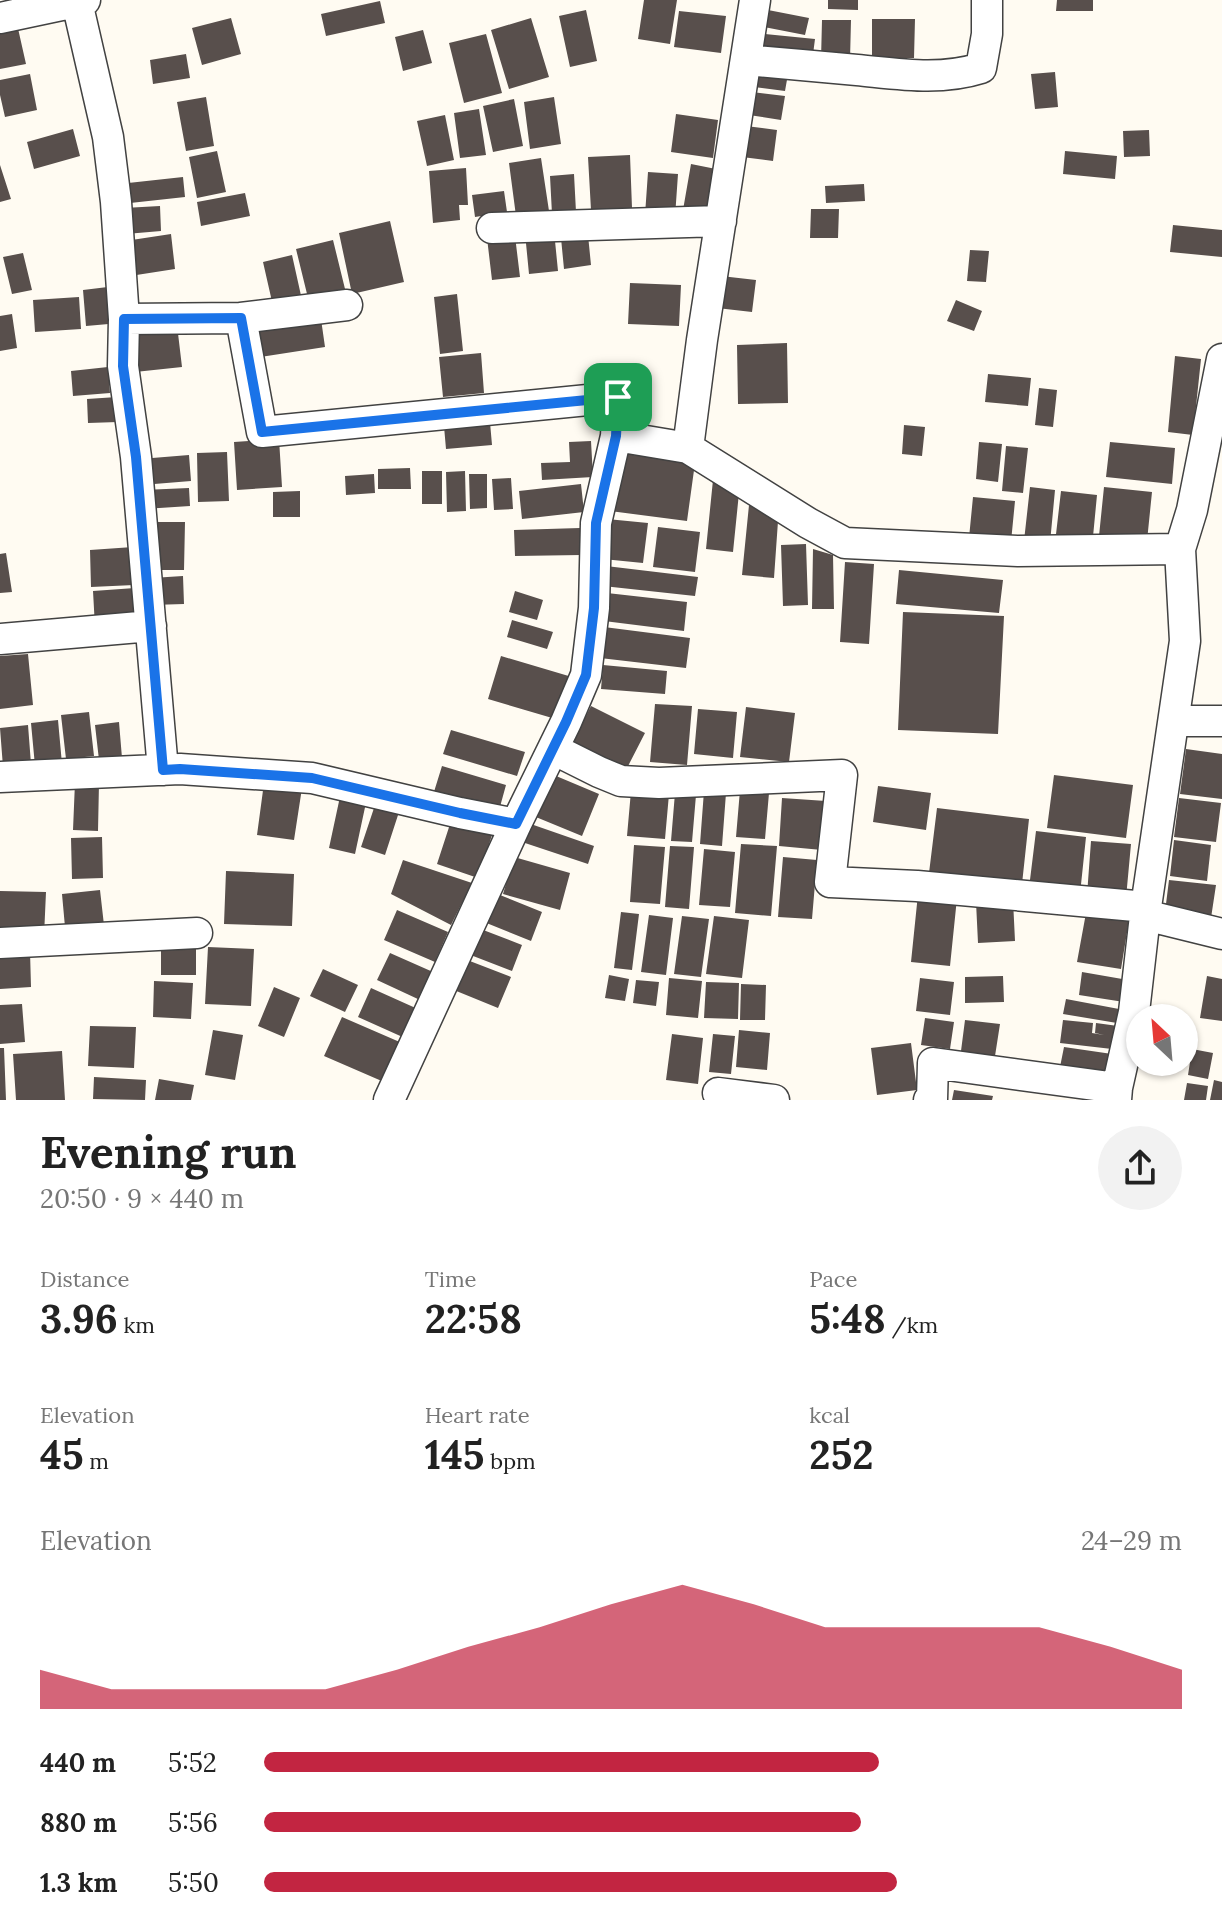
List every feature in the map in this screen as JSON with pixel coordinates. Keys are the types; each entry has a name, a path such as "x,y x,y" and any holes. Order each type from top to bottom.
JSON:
{"street":[{"path":"688,448 755,0"},
{"path":"746,60 900,74 962,74 981,68 987,34 987,0"},
{"path":"0,18 40,5 81,1 108,137 116,202 124,319 123,366 136,457 163,770"},
{"path":"492,228 721,221"},
{"path":"124,319 241,318 347,305"},
{"path":"241,318 262,432 618,397 616,436 596,523 594,608 586,675 389,1100"},
{"path":"929,1100 932,1100 933,1063 1117,1094 1134,1012 1145,911 1185,641 1180,549 1212,463 1222,359"},
{"path":"616,436 688,448 845,543 1018,551 1180,549"},
{"path":"0,639 151,626"},
{"path":"1174,721 1222,721"},
{"path":"553,749 621,781 659,783 842,775 830,882 917,886 1145,911 1222,934"},
{"path":"0,777 180,769 312,778 516,824"},
{"path":"0,943 197,933"},
{"path":"718,1093 774,1100"}],"building":[{"path":"644,0 677,0 670,44 638,39"},
{"path":"828,0 858,0 858,10 828,9"},
{"path":"1057,0 1093,0 1093,11 1056,11"},
{"path":"380,1 385,23 326,36 321,14"},
{"path":"586,10 597,61 570,67 559,16"},
{"path":"768,10 809,18 805,35 764,27"},
{"path":"679,11 726,16 721,53 674,47"},
{"path":"231,18 241,54 202,65 192,28"},
{"path":"531,18 549,77 509,89 491,30"},
{"path":"872,19 915,19 914,58 872,58"},
{"path":"822,20 851,20 850,60 821,60"},
{"path":"17,24 26,64 0,69 0,28"},
{"path":"423,30 432,63 403,71 395,37"},
{"path":"486,34 502,93 464,103 449,43"},
{"path":"765,34 815,39 812,62 763,57"},
{"path":"186,54 190,78 153,84 150,60"},
{"path":"756,70 788,74 785,91 754,87"},
{"path":"1055,72 1058,107 1035,109 1031,74"},
{"path":"30,74 37,110 5,117 0,80"},
{"path":"752,92 785,96 781,120 749,115"},
{"path":"206,97 214,146 186,151 177,102"},
{"path":"554,97 561,144 530,149 524,102"},
{"path":"514,99 523,146 493,152 483,106"},
{"path":"479,109 486,155 460,158 454,113"},
{"path":"676,114 718,120 713,158 671,152"},
{"path":"445,115 454,160 427,166 417,121"},
{"path":"746,126 777,130 773,161 742,157"},
{"path":"73,129 80,156 34,169 27,142"},
{"path":"1149,130 1150,156 1124,157 1123,131"},
{"path":"217,151 226,192 197,198 189,157"},
{"path":"1065,151 1117,156 1115,179 1063,174"},
{"path":"630,155 632,208 591,210 588,157"},
{"path":"541,158 549,211 516,216 509,163"},
{"path":"691,164 716,169 708,214 683,210"},
{"path":"0,165 11,199 0,202"},
{"path":"466,168 468,205 459,205 460,220 433,223 429,171"},
{"path":"648,172 678,174 675,217 645,215"},
{"path":"574,174 576,212 552,214 550,176"},
{"path":"183,177 185,197 121,204 119,184"},
{"path":"864,184 865,201 826,203 825,186"},
{"path":"504,191 507,212 475,217 472,195"},
{"path":"245,193 250,216 201,226 197,202"},
{"path":"160,206 161,231 126,234 124,208"},
{"path":"811,209 839,209 838,238 810,238"},
{"path":"390,221 404,282 352,294 339,233"},
{"path":"1173,225 1222,230 1222,257 1170,252"},
{"path":"554,231 558,271 529,274 525,233"},
{"path":"171,234 175,269 130,276 125,241"},
{"path":"588,235 591,265 564,269 561,238"},
{"path":"515,236 520,277 492,280 487,238"},
{"path":"333,240 346,293 309,302 296,249"},
{"path":"970,250 989,251 986,282 967,281"},
{"path":"23,253 32,290 12,294 3,257"},
{"path":"292,255 302,300 273,306 263,262"},
{"path":"721,276 756,280 752,312 717,308"},
{"path":"630,283 681,285 679,326 628,324"},
{"path":"116,286 120,323 86,326 83,290"},
{"path":"457,294 463,351 440,354 434,297"},
{"path":"79,297 81,329 35,332 33,300"},
{"path":"956,300 982,311 974,331 947,321"},
{"path":"320,312 325,347 254,358 249,322"},
{"path":"12,314 17,348 0,351 0,316"},
{"path":"177,325 182,367 135,372 131,330"},
{"path":"787,343 788,403 738,404 737,345"},
{"path":"481,353 484,393 443,397 439,357"},
{"path":"1175,356 1201,359 1193,435 1168,432"},
{"path":"108,367 110,393 73,396 71,371"},
{"path":"988,374 1031,378 1028,406 985,402"},
{"path":"1039,388 1057,390 1053,427 1035,425"},
{"path":"117,397 118,422 88,423 87,399"},
{"path":"489,411 492,445 446,449 443,415"},
{"path":"904,425 925,427 922,456 902,454"},
{"path":"279,439 282,487 237,490 234,442"},
{"path":"591,441 593,477 542,480 541,463 570,462 569,442"},
{"path":"979,442 1002,444 998,482 976,479"},
{"path":"1110,442 1175,448 1172,484 1106,477"},
{"path":"1006,446 1028,448 1023,493 1002,491"},
{"path":"227,452 229,501 198,502 197,453"},
{"path":"618,453 695,463 687,521 610,511"},
{"path":"189,455 191,481 142,485 140,459"},
{"path":"410,468 411,489 378,489 378,469"},
{"path":"422,471 442,471 442,504 422,504"},
{"path":"465,471 466,511 447,512 446,472"},
{"path":"374,474 375,493 346,495 345,476"},
{"path":"469,474 487,474 487,508 470,509"},
{"path":"511,478 513,509 494,510 492,479"},
{"path":"713,480 740,483 733,552 706,549"},
{"path":"581,484 584,512 522,519 519,491"},
{"path":"1030,487 1055,490 1050,543 1024,541"},
{"path":"1104,487 1152,492 1147,541 1099,536"},
{"path":"189,488 190,506 144,509 143,490"},
{"path":"300,491 300,517 273,517 273,492"},
{"path":"1061,491 1097,495 1092,547 1055,543"},
{"path":"973,497 1015,501 1011,542 969,538"},
{"path":"749,505 778,521 774,578 742,575"},
{"path":"607,519 648,523 643,563 603,559"},
{"path":"149,522 185,522 184,570 149,570"},
{"path":"658,527 700,532 695,572 653,567"},
{"path":"580,528 581,555 515,556 514,530"},
{"path":"806,544 808,605 783,606 781,545"},
{"path":"133,547 134,585 91,587 90,550"},
{"path":"813,549 833,555 834,609 812,609"},
{"path":"6,553 12,592 0,593 0,554"},
{"path":"845,562 874,564 869,644 840,642"},
{"path":"606,566 698,577 695,596 603,586"},
{"path":"899,570 1003,580 999,613 896,604"},
{"path":"183,576 184,604 152,605 152,578"},
{"path":"135,588 137,624 95,627 93,591"},
{"path":"515,591 543,600 537,620 509,612"},
{"path":"607,593 687,602 684,631 604,621"},
{"path":"903,612 1004,616 998,734 898,730"},
{"path":"512,620 553,632 547,649 507,637"},
{"path":"604,627 690,638 686,668 600,658"},
{"path":"28,654 33,705 0,709 0,656"},
{"path":"501,656 572,677 559,720 488,699"},
{"path":"603,665 667,671 665,694 601,689"},
{"path":"655,704 692,706 687,765 650,762"},
{"path":"591,706 645,733 626,770 572,743"},
{"path":"746,707 795,713 789,762 740,757"},
{"path":"698,709 737,712 733,758 694,754"},
{"path":"89,712 94,756 66,759 61,715"},
{"path":"58,720 62,764 35,766 31,723"},
{"path":"119,722 122,758 99,760 95,725"},
{"path":"28,725 31,764 3,767 0,728"},
{"path":"451,730 525,752 517,776 443,754"},
{"path":"1186,749 1222,754 1222,799 1180,794"},
{"path":"442,766 506,785 498,814 433,795"},
{"path":"549,773 599,794 582,836 531,815"},
{"path":"1054,775 1133,785 1126,838 1047,828"},
{"path":"75,782 99,783 98,831 73,830"},
{"path":"264,783 302,788 294,840 257,835"},
{"path":"878,786 931,793 926,830 873,822"},
{"path":"740,790 769,793 765,839 736,837"},
{"path":"631,791 669,794 665,839 627,836"},
{"path":"704,791 726,793 722,846 700,844"},
{"path":"341,792 367,798 355,854 329,848"},
{"path":"675,793 696,795 692,842 671,841"},
{"path":"782,798 826,801 822,850 779,846"},
{"path":"1179,798 1221,803 1216,842 1174,837"},
{"path":"375,805 399,812 385,855 361,847"},
{"path":"937,808 1029,819 1022,884 929,873"},
{"path":"452,818 493,832 478,878 437,864"},
{"path":"525,822 594,846 588,864 519,841"},
{"path":"1036,831 1086,837 1080,894 1029,888"},
{"path":"102,837 103,878 72,879 71,838"},
{"path":"1174,840 1211,845 1207,881 1170,876"},
{"path":"1091,841 1131,844 1126,898 1087,895"},
{"path":"741,844 777,846 771,916 735,913"},
{"path":"634,845 665,847 660,904 630,902"},
{"path":"670,846 694,847 689,909 665,907"},
{"path":"704,849 735,852 730,907 699,905"},
{"path":"514,857 570,873 560,910 503,894"},
{"path":"783,857 817,860 812,919 778,917"},
{"path":"403,860 472,883 451,925 391,894"},
{"path":"226,871 294,874 292,926 224,924"},
{"path":"1169,880 1216,885 1211,918 1165,912"},
{"path":"100,890 105,934 66,938 62,894"},
{"path":"0,891 46,892 44,936 0,935"},
{"path":"495,893 542,912 531,941 484,922"},
{"path":"918,894 957,898 950,966 911,962"},
{"path":"1013,900 1015,941 978,943 976,902"},
{"path":"397,910 448,932 435,962 384,940"},
{"path":"621,912 639,914 632,970 614,968"},
{"path":"1086,913 1129,920 1121,969 1077,962"},
{"path":"649,915 673,918 666,975 641,972"},
{"path":"682,916 709,919 701,977 674,974"},
{"path":"714,916 749,920 742,978 706,974"},
{"path":"478,928 522,945 512,971 468,954"},
{"path":"196,940 196,975 161,975 161,941"},
{"path":"208,947 254,949 251,1006 205,1004"},
{"path":"30,951 31,987 0,989 0,952"},
{"path":"390,953 433,972 420,1000 377,980"},
{"path":"462,958 511,977 498,1008 449,988"},
{"path":"323,969 358,985 345,1012 310,996"},
{"path":"1082,972 1128,980 1124,1002 1079,995"},
{"path":"609,975 629,979 625,1001 605,998"},
{"path":"1003,976 1004,1002 965,1003 965,977"},
{"path":"1207,976 1222,979 1222,1021 1200,1018"},
{"path":"669,978 702,981 698,1018 666,1015"},
{"path":"920,978 954,982 950,1015 916,1011"},
{"path":"636,980 659,982 656,1006 633,1003"},
{"path":"154,981 193,983 191,1019 153,1017"},
{"path":"706,982 739,983 738,1019 704,1018"},
{"path":"741,984 766,985 765,1020 740,1020"},
{"path":"274,987 300,998 284,1037 258,1026"},
{"path":"371,988 420,1010 407,1039 358,1017"},
{"path":"1066,999 1119,1009 1117,1023 1063,1014"},
{"path":"22,1004 25,1042 0,1044 0,1005"},
{"path":"342,1017 402,1043 384,1082 324,1056"},
{"path":"925,1018 954,1022 950,1049 921,1045"},
{"path":"965,1020 1000,1024 995,1056 961,1051"},
{"path":"1063,1020 1093,1023 1092,1033 1104,1035 1095,1033 1096,1023 1118,1026 1112,1049 1060,1043"},
{"path":"90,1026 136,1027 134,1068 88,1066"},
{"path":"213,1030 243,1035 235,1080 205,1075"},
{"path":"739,1030 770,1033 767,1070 736,1067"},
{"path":"672,1034 703,1038 698,1084 666,1080"},
{"path":"713,1034 735,1036 731,1074 709,1072"},
{"path":"911,1043 917,1090 877,1095 871,1048"},
{"path":"1064,1047 1112,1054 1108,1075 1060,1067"},
{"path":"0,1048 4,1048 6,1100 0,1100"},
{"path":"1198,1050 1213,1053 1208,1079 1193,1076 1198,1076"},
{"path":"62,1051 65,1100 16,1100 13,1054"},
{"path":"94,1077 146,1080 145,1100 93,1099"},
{"path":"159,1079 194,1085 191,1100 155,1100"},
{"path":"1214,1080 1222,1082 1222,1100 1210,1100"},
{"path":"1187,1083 1208,1086 1206,1100 1184,1100"},
{"path":"954,1090 993,1096 992,1100 952,1100"}],"route":[{"path":"241,318 262,432 618,397 616,436 596,523 594,608 586,675 516,824 312,778 163,770 136,457 123,366 124,319 241,318"}]}
